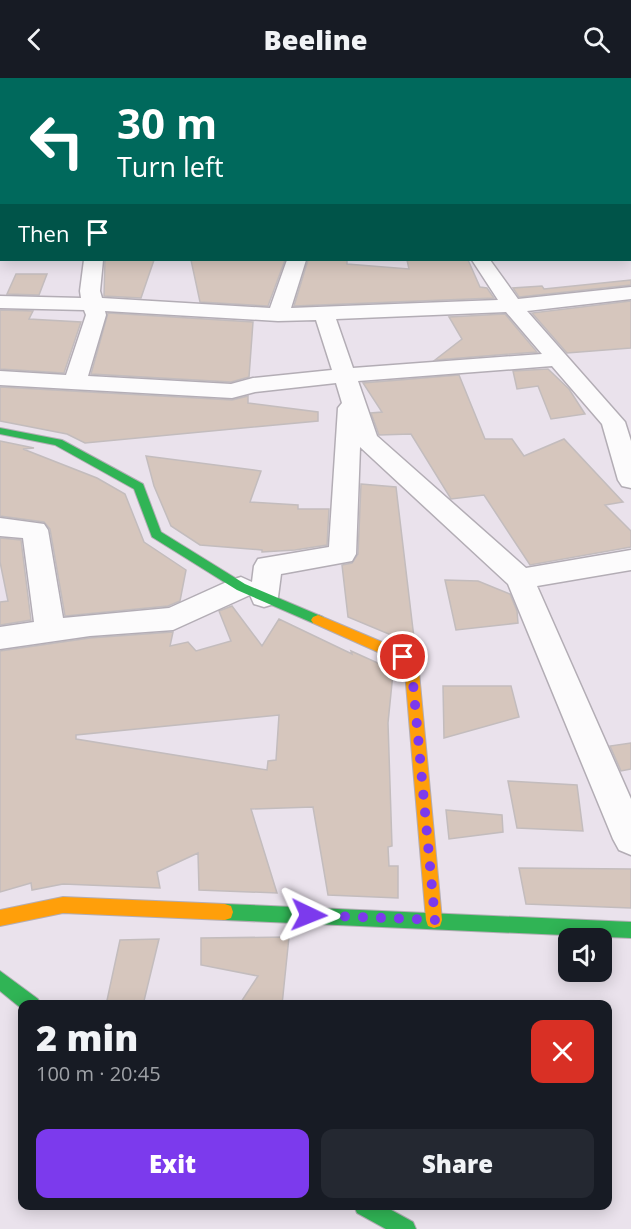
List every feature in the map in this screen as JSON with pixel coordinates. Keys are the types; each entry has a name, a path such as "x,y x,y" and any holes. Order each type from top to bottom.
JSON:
{"street":[{"path":"75,381 96,315 90,291 93,261"},
{"path":"278,315 296,261"},
{"path":"482,261 512,306 612,422 631,480"},
{"path":"0,302 93,304 278,315 512,306 631,293"},
{"path":"324,313 366,439 520,579 631,839"},
{"path":"0,378 232,391 253,385 349,386 558,359"},
{"path":"0,638 90,625 173,620 253,592 268,566 342,554 349,386"},
{"path":"0,431 58,442 139,487 156,534 253,592 403,657 412,672 435,920"},
{"path":"0,527 34,530 50,631"},
{"path":"520,579 631,560"},
{"path":"0,918 63,905 631,930"},
{"path":"0,980 26,1000"},
{"path":"371,1210 406,1229"}],"building":[{"path":"105,261 154,261 141,298 104,296"},
{"path":"191,261 285,261 268,306 200,302"},
{"path":"308,261 347,261 347,264 409,269 407,261 468,261 480,287 487,288 494,298 294,306"},
{"path":"16,274 47,274 39,295 7,294"},
{"path":"631,280 631,285 519,297 513,288 542,286 544,289"},
{"path":"631,301 631,348 567,353 532,313"},
{"path":"0,310 33,311 29,319 81,322 64,373 0,369"},
{"path":"108,313 253,322 249,377 231,382 91,374"},
{"path":"505,314 537,352 435,360 462,339 449,317"},
{"path":"548,369 569,389 585,414 551,419 538,386 517,389 513,371"},
{"path":"459,375 485,439 512,439 524,456 564,439 623,502 605,505 631,531 631,547 530,565 484,495 451,499 411,434 379,435 371,413 382,412 363,383"},
{"path":"0,387 232,400 248,396 248,403 318,412 318,421 85,443 67,434 0,421"},
{"path":"0,441 34,448 23,449 97,478 125,494 144,542 186,570 180,601 168,606 65,616 50,529 44,522 0,516"},
{"path":"146,456 261,471 250,502 298,505 298,509 329,509 327,545 262,552 262,550 200,545 171,526 154,486"},
{"path":"361,484 396,487 414,638 396,637 348,617 342,565 352,563 358,554"},
{"path":"0,538 21,540 31,620 0,625 0,602 8,601 0,562"},
{"path":"445,580 478,581 510,594 517,611 518,623 456,630"},
{"path":"232,606 262,646 279,619 352,654 351,651 389,668 393,673 388,723 392,846 388,847 389,866 398,866 398,898 328,895 313,807 251,809 277,893 199,890 198,853 157,872 160,888 63,884 32,890 31,883 0,892 0,651 90,638 173,632 170,646 188,642 196,651 231,641 219,611","holes":["279,715 276,760 268,761 267,770 76,739 76,735"]},
{"path":"443,686 511,686 519,717 444,738"},
{"path":"631,743 631,769 621,771 610,746"},
{"path":"508,781 577,785 583,831 517,828"},
{"path":"446,810 502,815 503,832 449,839"},
{"path":"519,868 631,869 631,908 526,904"},
{"path":"289,937 283,1000 242,1000 258,976 201,965 201,938"},
{"path":"159,939 144,1000 107,1000 120,940"}],"traffic: fast":[{"path":"0,431 58,442 139,487 156,534 241,587 318,620"},
{"path":"225,912 631,930"},
{"path":"0,980 26,1000"},
{"path":"371,1210 406,1229"}],"traffic: slow":[{"path":"318,620 403,657 412,672 434,920"},
{"path":"0,918 63,905 225,912"}],"route":[{"path":"309,915 435,920 412,672 403,657"}]}
